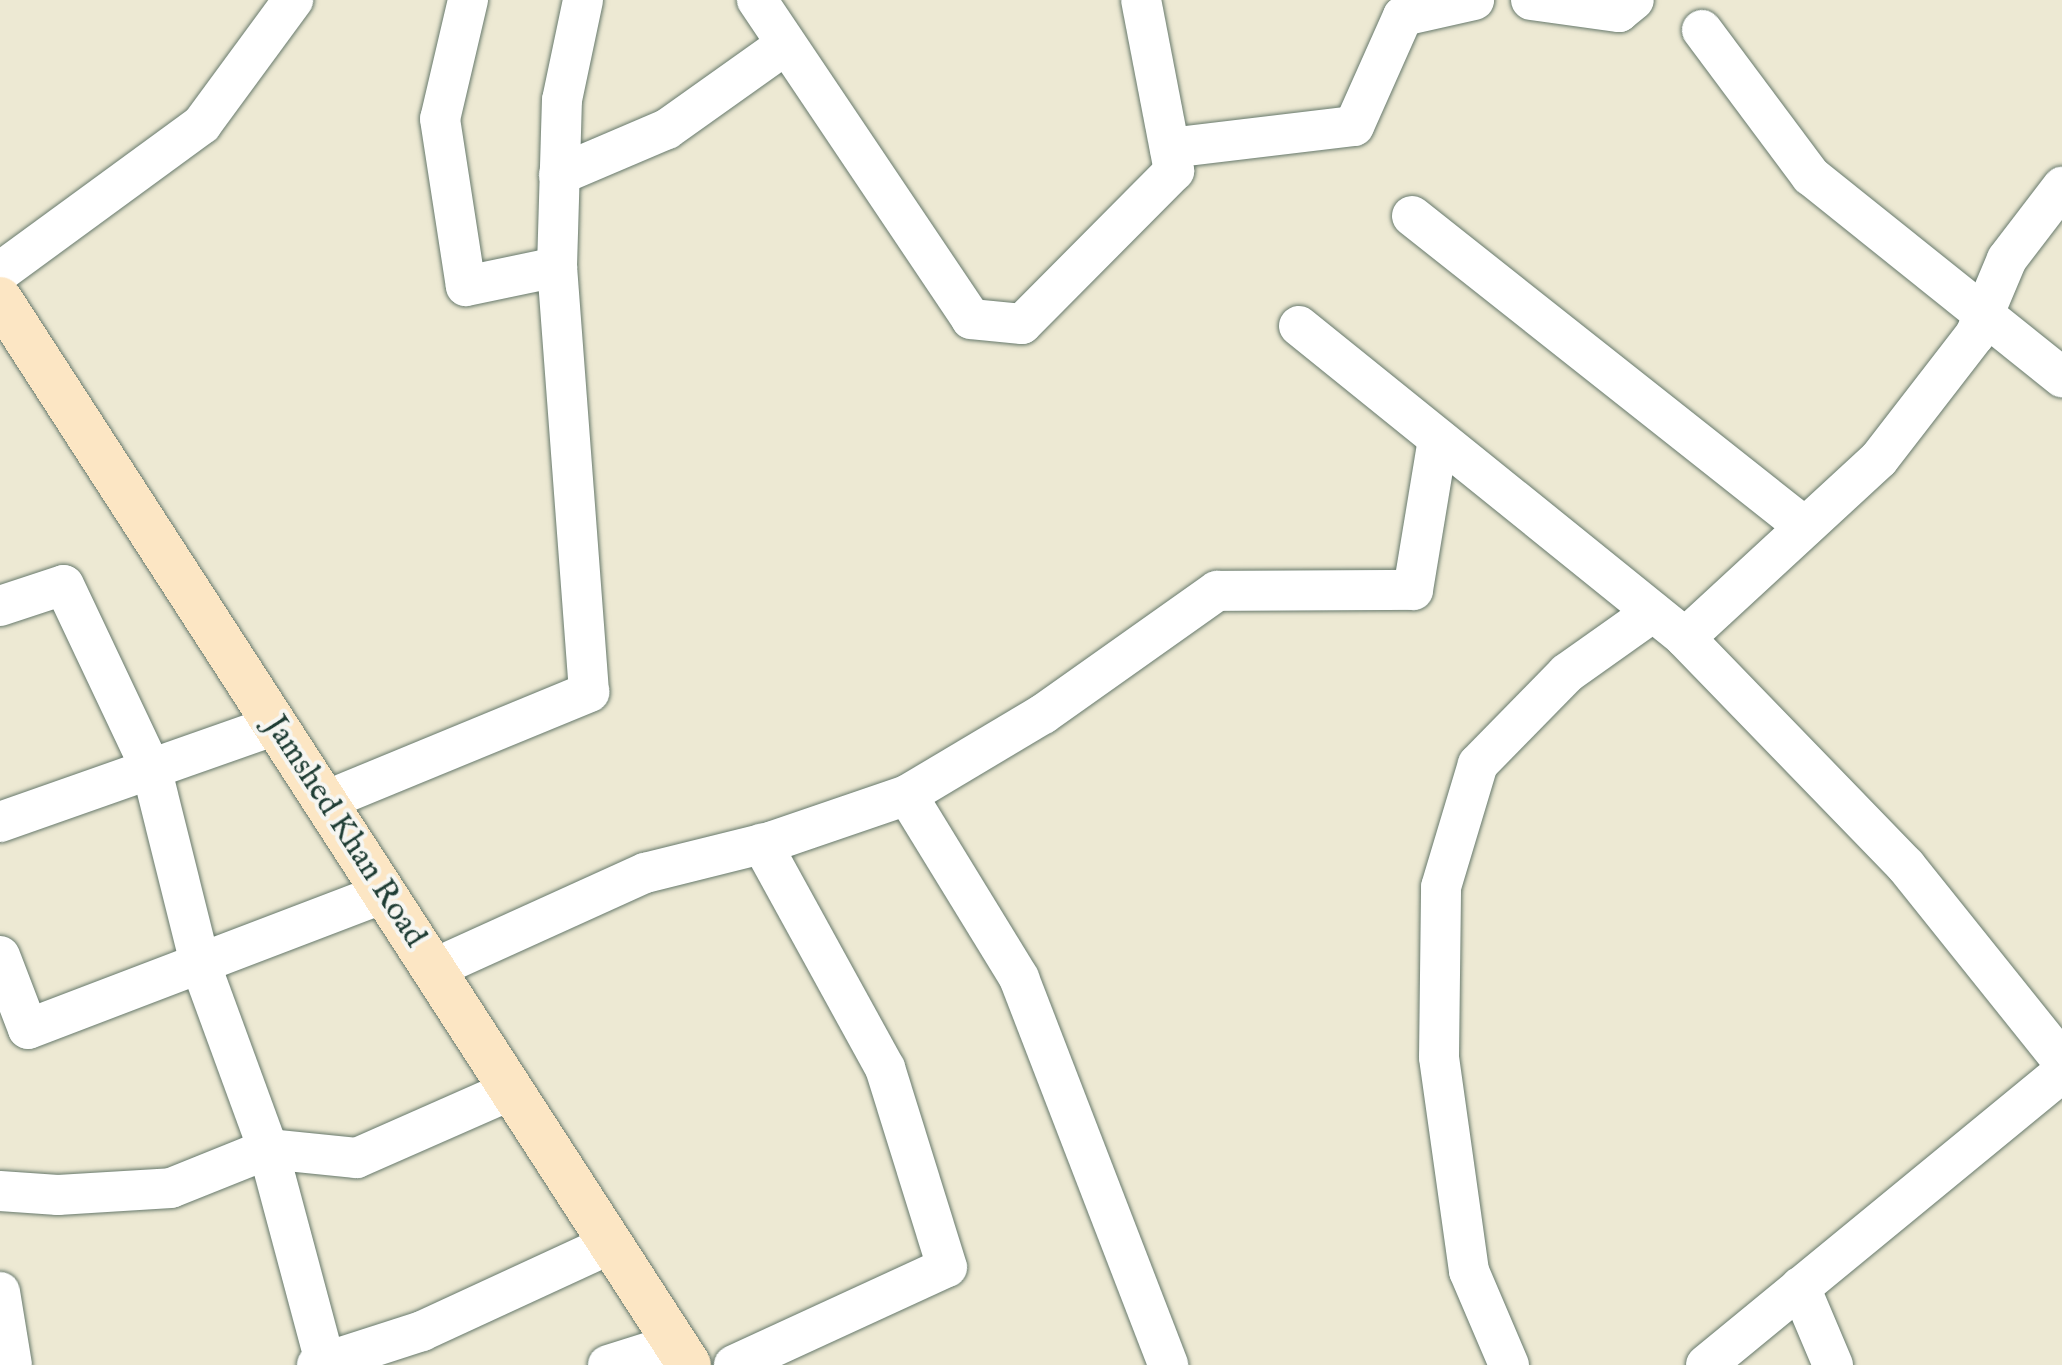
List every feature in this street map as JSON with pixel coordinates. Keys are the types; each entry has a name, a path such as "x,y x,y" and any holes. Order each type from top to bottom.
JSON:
{"street":[{"path":"0,272 202,124 293,0"},
{"path":"468,0 440,119 466,286 557,267"},
{"path":"325,801 589,692 557,267 562,100 583,0"},
{"path":"757,0 971,319 1022,324 1174,171 1141,0"},
{"path":"1170,148 1354,126 1403,16 1474,0"},
{"path":"1531,0 1619,12 1634,0"},
{"path":"1702,30 1811,176 2062,377"},
{"path":"559,175 667,129 785,45"},
{"path":"1685,638 1879,459 1975,335 2007,259 2062,187"},
{"path":"1412,216 1805,527"},
{"name":"Jamshed Khan Road","path":"0,299 682,1355"},
{"path":"1299,326 1685,638 1906,866 2062,1061"},
{"path":"433,969 645,873 762,844 907,795 1043,714 1217,591 1413,590 1438,439"},
{"path":"0,606 64,585 152,771 200,963 268,1149 321,1363 422,1331 610,1244"},
{"path":"1509,1365 1469,1271 1464,1241 1439,1057 1441,887 1478,764 1567,673 1653,612"},
{"path":"0,822 276,725"},
{"path":"907,795 1019,978 1168,1365"},
{"path":"734,1365 947,1267 885,1068 762,844"},
{"path":"0,956 28,1029 384,893"},
{"path":"1706,1365 2062,1073"},
{"path":"0,1191 58,1195 171,1188 268,1149 357,1158 511,1090"},
{"path":"1800,1287 1833,1365"},
{"path":"0,1292 12,1365"},
{"path":"608,1365 682,1355"}]}
